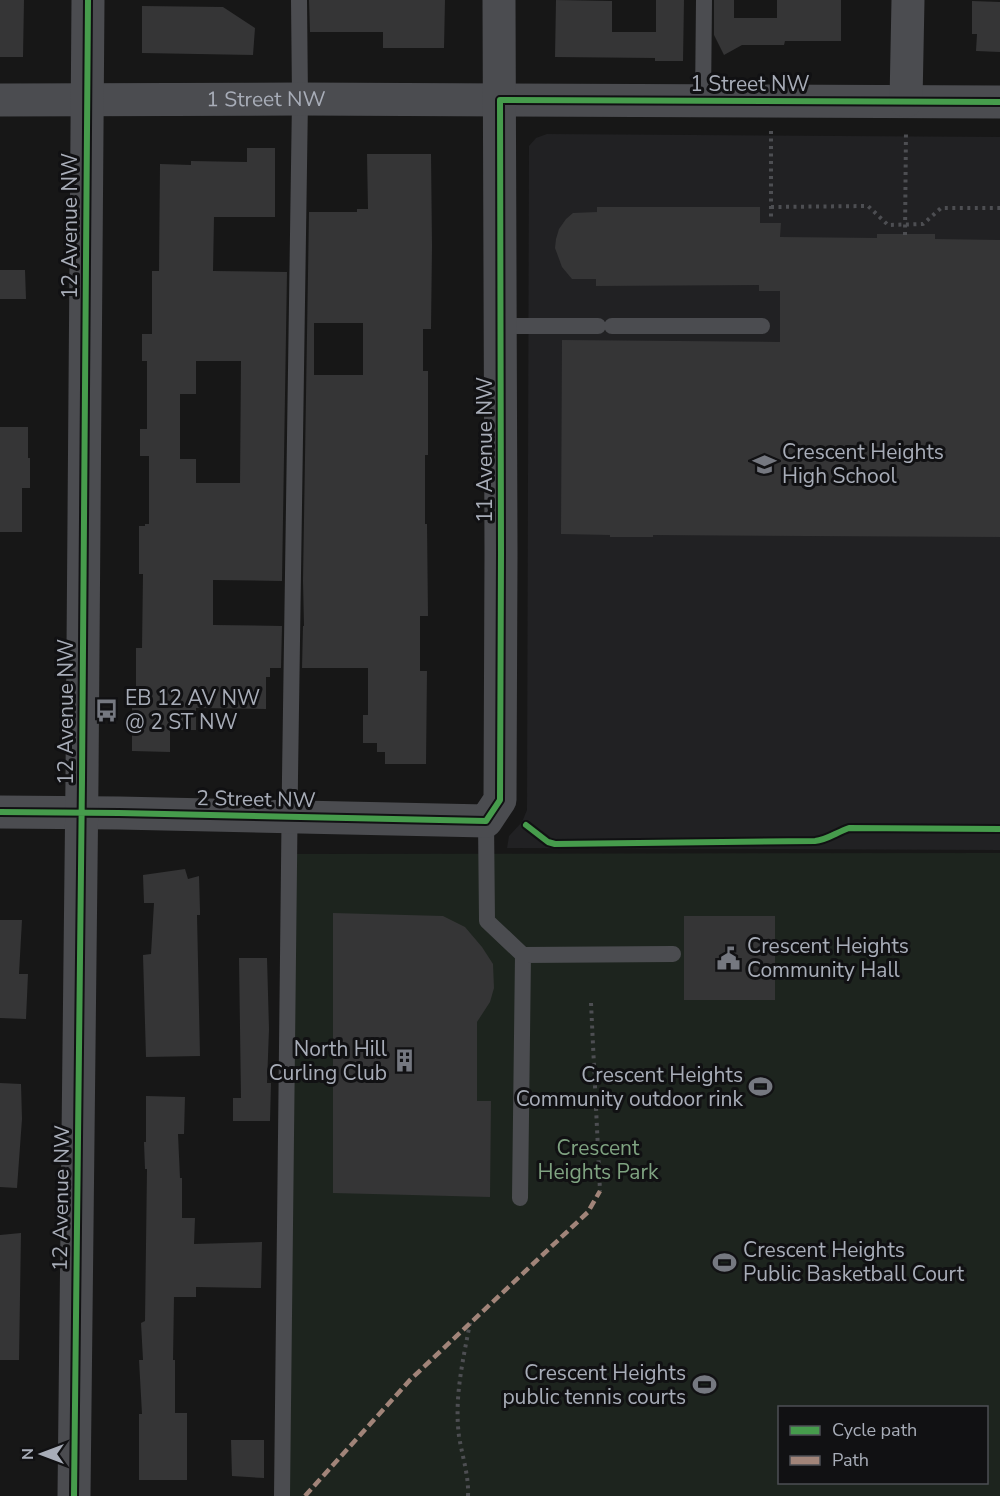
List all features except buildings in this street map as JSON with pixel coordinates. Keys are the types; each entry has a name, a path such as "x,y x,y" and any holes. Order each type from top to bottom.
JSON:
{"street":[{"name":"12 Avenue NW","path":"74,1496 88,0"},
{"name":"11 Avenue NW","path":"493,810 501,553 499,0"},
{"path":"906,101 908,0"},
{"name":"1 Street NW","path":"0,100 1000,102"},
{"name":"2 Street NW","path":"0,812 289,817 493,810"}],"lane":[{"path":"282,1496 300,99 299,0"},
{"path":"703,101 704,0"},
{"path":"501,326 762,326"},
{"path":"493,810 487,921 523,955 672,954"},
{"path":"520,1198 523,955"}],"path":[{"path":"771,101 771,217"},
{"path":"905,234 906,101"},
{"path":"771,207 868,206 888,225 923,224 941,208 1000,208"},
{"path":"591,1003 600,1191"},
{"path":"468,1496 469,1483 459,1434 458,1387 470,1323"}],"shaded area":[{"name":"Crescent Heights High School","path":"547,134 1000,137 1000,850 507,848 509,836 522,822 527,810 529,146 536,138"}],"green space":[{"name":"Crescent Heights Park","path":"1000,853 1000,1496 289,1496 294,854"}],"marked path":[{"path":"305,1496 410,1380 588,1212 600,1191"}],"cycle path":[{"path":"74,1496 88,0"},
{"path":"0,812 486,821 500,800 500,100 1000,102"},
{"path":"526,825 548,842 555,844 815,841 849,828 1000,829"}],"place":[{"name":"Crescent Heights High School","path":"764,464"},
{"name":"EB 12 AV NW @ 2 ST NW","path":"107,710"},
{"name":"Crescent Heights Community Hall","path":"729,958"},
{"name":"North Hill Curling Club","path":"405,1061"},
{"name":"Crescent Heights Community outdoor rink","path":"761,1087"},
{"name":"Crescent Heights Public Basketball Court","path":"725,1262"},
{"name":"Crescent Heights public tennis courts","path":"704,1385"}]}
